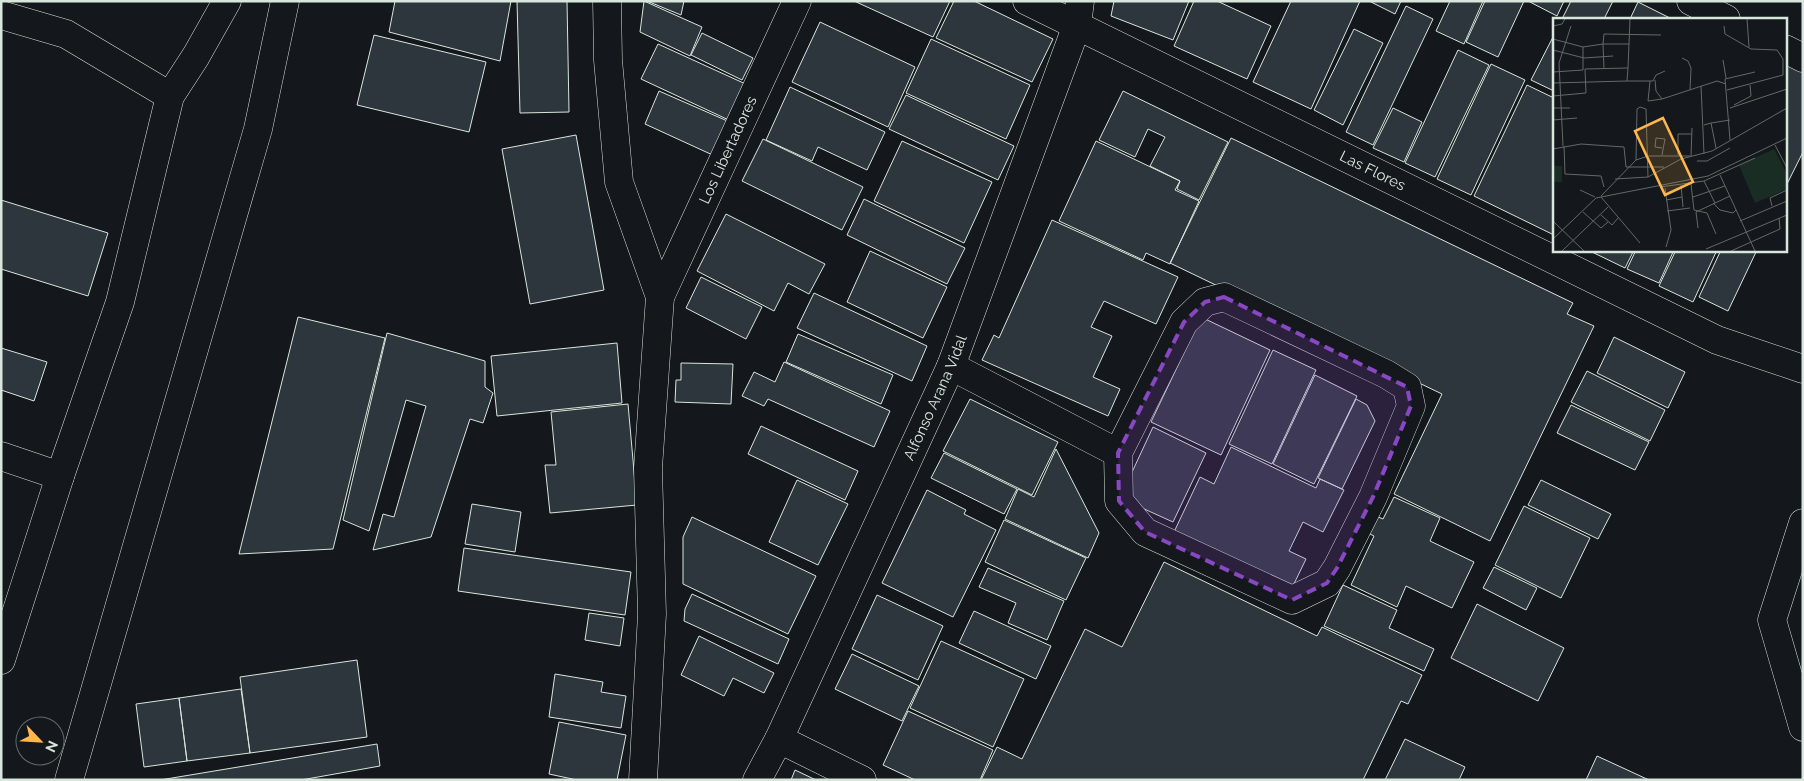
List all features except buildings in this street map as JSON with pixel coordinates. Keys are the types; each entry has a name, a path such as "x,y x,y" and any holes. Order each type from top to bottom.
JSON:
{"main road":[{"path":"1,660 60,476 120,302 170,96 196,56 227,1"},
{"path":"69,780 258,129 285,1"},
{"path":"607,1 608,60 619,182 660,297 648,468 652,614 643,780"},
{"name":"Los Libertadores","path":"660,297 797,1"},
{"name":"Las Flores","path":"1027,1 1078,13 1718,340 1803,369"},
{"path":"1691,1 1724,18"},
{"name":"Alfonso Arana Vidal","path":"757,780 779,739 951,366 1078,13"},
{"path":"1,15 66,34 170,96"},
{"path":"1786,50 1803,58"},
{"path":"1224,297 1386,374 1407,387 1411,406 1373,497 1338,568 1327,583 1292,600 1145,532 1119,501 1118,453 1184,322 1205,302 1224,297"},
{"path":"951,366 1118,453"},
{"path":"1,456 60,476"},
{"path":"1803,522 1772,620 1803,727"},
{"path":"779,739 862,780"}],"highlighted area":[{"path":"1224,297 1407,387 1411,406 1373,497 1337,568 1327,583 1292,600 1145,532 1119,501 1118,453 1184,322 1205,302"}]}
